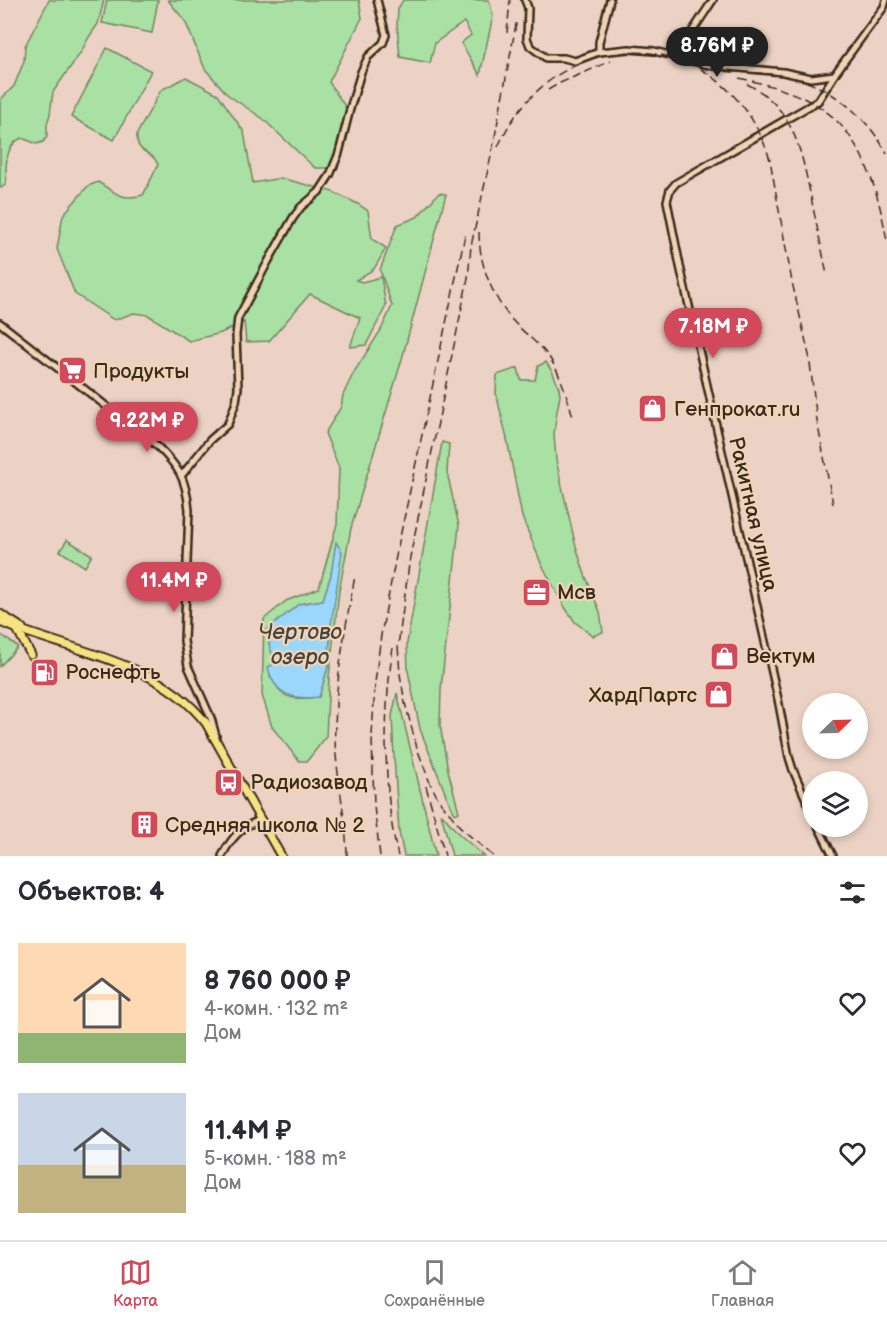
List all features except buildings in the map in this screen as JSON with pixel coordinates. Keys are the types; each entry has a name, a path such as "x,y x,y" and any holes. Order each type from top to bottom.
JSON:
{"main road":[{"path":"0,614 29,632"},
{"path":"0,622 144,674 182,697 199,713 216,739 281,856"},
{"path":"17,629 31,655"}],"street":[{"path":"182,475 210,440 228,424 236,402 238,318 293,218 301,207 319,192 330,176 339,153 361,72 368,57 383,43 386,35 377,0"},
{"path":"525,0 528,8 527,38 530,46 546,58 564,58 575,61 599,52 629,49 654,51 708,65 783,72 811,78 834,75"},
{"path":"599,52 598,42 610,0"},
{"path":"676,56 713,0"},
{"name":"Ракитная улица","path":"802,788 789,757 667,201 670,190 676,183 818,101 834,75 884,7 886,0"},
{"path":"0,323 156,445 170,458 182,475 188,494 189,510 185,654 211,718 216,739"},
{"path":"222,856 240,832 260,819"},
{"path":"824,837 833,856"}],"green space":[{"path":"49,0 104,0 98,24 53,92 47,137 43,142 37,144 22,138 14,143 8,156 6,182 1,188 0,100 14,86 24,61 25,46"},
{"path":"107,0 158,0 152,33 102,23"},
{"path":"168,0 359,0 362,18 329,82 348,111 331,168 315,168 262,118 228,95 205,69 185,21"},
{"path":"403,0 489,0 493,16 480,75 461,43 471,35 464,22 435,43 430,63 400,57 397,25 398,9"},
{"path":"107,48 151,71 114,140 71,117"},
{"path":"186,77 218,94 244,132 253,183 281,178 333,192 368,211 372,239 386,248 374,269 356,280 362,282 381,277 386,306 366,345 350,347 360,318 310,294 269,341 246,342 244,322 221,333 189,341 148,315 134,313 114,320 75,294 57,249 63,215 88,186 98,182 114,193 124,196 143,195 158,165 152,156 141,149 137,141 137,134 161,90"},
{"path":"439,193 446,194 402,359 351,528 339,591 329,677 326,737 307,761 299,761 272,727 262,695 264,619 286,601 319,588 337,524 339,468 325,433 341,407 343,395 354,372 381,330 392,306 380,270 397,225 417,217","holes":["336,543 328,667 319,697 299,698 285,695 270,676 276,663 270,648 267,630 299,604 323,600 331,575"]},
{"path":"546,362 553,373 560,396 554,434 556,460 575,543 600,612 603,632 593,636 575,622 564,606 541,563 522,517 496,393 497,375 518,368 521,380 535,380 538,366"},
{"path":"442,442 449,444 447,472 459,526 441,689 440,725 459,812 455,814 420,729 408,671 407,643"},
{"path":"67,540 92,555 85,567 60,551"},
{"path":"0,634 18,647 0,666"},
{"path":"397,693 436,856 404,856 399,832 392,716"},
{"path":"441,813 459,834 484,856 452,856"}],"water":[{"name":"Чертово озеро","path":"336,542 342,552 331,625 328,667 319,697 301,698 286,694 275,684 268,667 276,663 270,648 267,630 299,604 323,600 331,575"}],"railway":[{"path":"507,33 510,0"},
{"path":"493,856 462,829 439,800 430,783 417,748 405,703 398,646 410,557 468,278 471,246 493,147 517,19"},
{"path":"498,147 509,125 523,106 559,74 602,56 650,53 721,71 773,74 805,81 847,105 870,128 887,154"},
{"path":"548,90 611,61"},
{"path":"701,69 725,87 744,108 759,132 770,160 792,282 809,355 817,421 833,504"},
{"path":"739,78 804,98 830,115 844,129 856,145 873,182 887,241"},
{"path":"747,84 775,105 793,132 803,163 827,275"},
{"path":"479,232 481,256 493,291 513,321 549,357 560,378 573,417"},
{"path":"380,856 374,806 372,736 381,635 465,235"},
{"path":"347,856 335,732 339,672 355,576"},
{"path":"393,648 387,698 386,752 389,806 398,856"},
{"path":"426,786 445,856"}],"place":[{"name":"Продукты","path":"72,371"},
{"name":"Генпрокат.ru","path":"653,409"},
{"name":"Мсв","path":"536,592"},
{"name":"Вектум","path":"725,656"},
{"name":"Роснефть","path":"44,672"},
{"name":"ХардПартс","path":"718,695"},
{"name":"Радиозавод","path":"229,782"},
{"name":"Средняя школа № 2","path":"144,825"}]}
